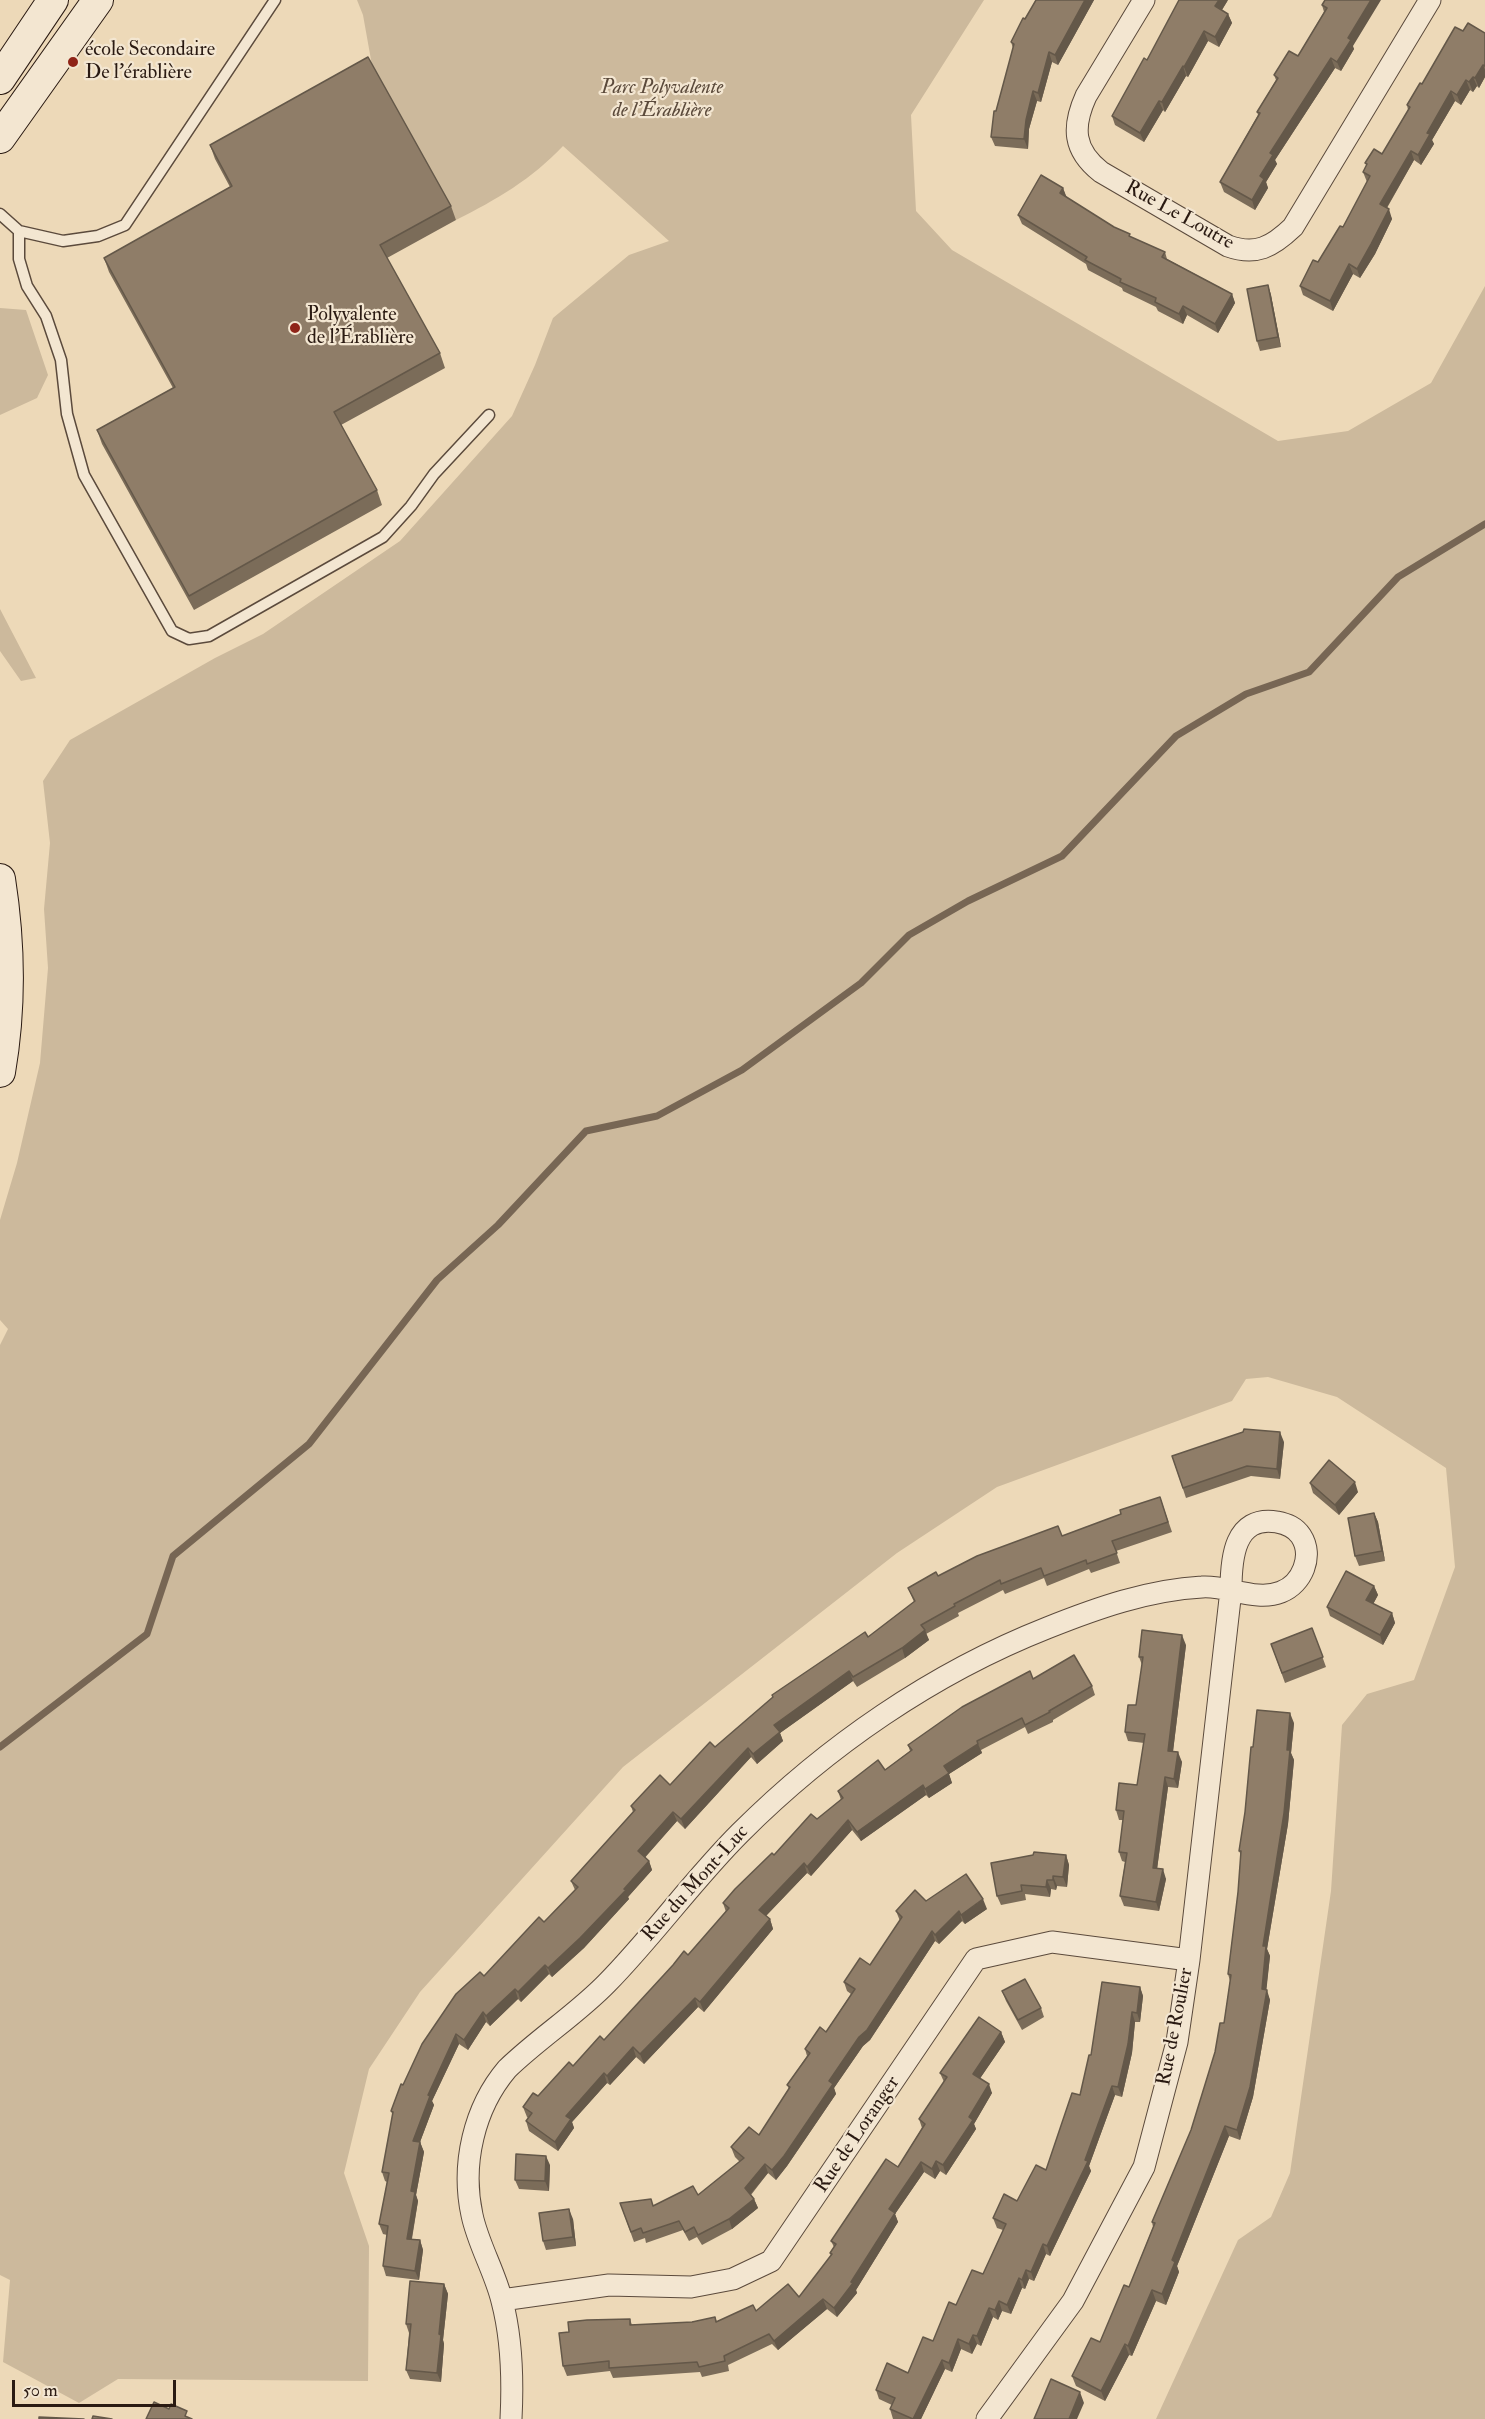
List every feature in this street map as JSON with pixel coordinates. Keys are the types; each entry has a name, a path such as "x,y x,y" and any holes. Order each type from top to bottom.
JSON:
{"street":[{"path":"0,79 53,0"},
{"path":"0,138 98,0"},
{"name":"Rue Le Loutre","path":"1144,0 1079,110 1076,124 1083,152 1101,172 1228,246 1247,251 1268,247 1293,227 1430,0"},
{"path":"0,879 7,933 8,965 7,1027 0,1072"},
{"name":"Rue du Mont-Luc","path":"511,2419 510,2346 502,2300 472,2216 468,2184 470,2152 480,2114 497,2081 515,2061 604,1986 739,1834 820,1761 873,1722 920,1691 1030,1634 1126,1600 1204,1587 1231,1590"},
{"name":"Rue de Roulier","path":"987,2419 1073,2301 1144,2167 1177,2042 1189,1960 1231,1590"},
{"name":"Rue de Loranger","path":"502,2300 609,2285 691,2287 733,2279 771,2261 976,1959 1052,1942 1189,1960"}],"lane":[{"path":"0,214 19,231 63,241 98,236 125,225 274,0"},
{"path":"19,231 19,260 27,286 46,316 61,360 67,414 84,475 172,631 189,639 209,636 383,537 411,506 434,474 489,415"}],"green space":[{"name":"Parc Polyvalente de l'Érablière","path":"357,0 984,0 911,115 916,211 952,250 1278,441 1348,431 1431,383 1485,286 1485,2419 1156,2419 1238,2240 1271,2217 1290,2173 1331,1891 1342,1725 1367,1694 1414,1680 1455,1567 1446,1468 1337,1397 1268,1377 1246,1379 1232,1401 997,1487 897,1553 623,1767 420,1992 369,2069 344,2173 369,2246 368,2381 118,2379 79,2403 3,2362 10,2280 0,2275 0,1345 8,1329 0,1320 0,1220 17,1163 40,1063 48,968 44,909 50,843 43,781 70,740 215,658 263,634 400,541 512,416 553,318 629,255 669,241 563,146 539,169 513,188 456,220 373,71 363,15"},
{"path":"0,308 26,310 48,375 37,398 0,415"},
{"path":"0,609 36,678 21,681 0,651"}],"building":[{"path":"1036,0 1085,0 1055,55 1049,52 1038,93 1033,91 1024,139 991,137 994,111 996,111 1014,44 1011,42 1023,18 1025,19"},
{"path":"1179,0 1219,0 1215,6 1228,14 1215,37 1204,31 1184,67 1162,102 1159,101 1140,133 1112,116 1144,58 1147,60"},
{"path":"1325,0 1371,0 1348,38 1351,40 1337,62 1331,58 1270,153 1273,155 1260,176 1264,179 1252,200 1220,182 1278,78 1274,75 1289,51 1298,56 1327,8 1322,5"},
{"path":"1468,23 1485,33 1485,66 1483,65 1475,78 1473,77 1469,82 1466,80 1457,95 1451,91 1427,133 1430,134 1418,155 1411,151 1380,204 1389,209 1357,269 1349,264 1330,301 1300,286 1313,260 1318,262 1340,226 1343,227 1370,176 1363,172 1367,164 1365,163 1374,149 1382,154 1410,107 1407,105 1455,27 1463,31"},
{"path":"368,57 451,206 380,245 440,353 334,412 377,490 189,596 97,430 175,387 104,258 232,186 210,145"},
{"path":"1041,175 1063,188 1060,193 1114,227 1165,252 1162,257 1232,294 1215,324 1183,306 1179,314 1155,302 1156,298 1120,282 1121,279 1085,260 1087,257 1018,215"},
{"path":"1268,285 1278,337 1257,341 1247,289"},
{"path":"1244,1429 1280,1432 1277,1469 1247,1466 1183,1488 1172,1456 1243,1432"},
{"path":"1329,1460 1355,1482 1335,1505 1310,1483"},
{"path":"1160,1497 1168,1522 1112,1541 1117,1553 1087,1564 1086,1560 1044,1576 1041,1568 1001,1584 1000,1580 954,1604 955,1606 921,1625 925,1630 902,1648 853,1677 849,1671 774,1725 780,1732 753,1754 748,1748 681,1819 673,1812 638,1851 649,1861 624,1889 626,1890 580,1938 548,1968 545,1965 518,1992 515,1989 486,2016 483,2012 464,2040 456,2034 428,2095 430,2096 413,2141 420,2142 411,2191 415,2192 407,2239 420,2240 415,2271 383,2266 388,2226 379,2224 389,2173 382,2172 393,2112 391,2111 401,2084 403,2085 422,2044 456,1994 480,1972 484,1976 539,1917 544,1922 578,1887 571,1881 635,1810 631,1806 660,1775 670,1785 710,1742 715,1747 773,1697 772,1695 865,1632 868,1637 915,1601 908,1588 936,1572 938,1576 977,1556 1058,1526 1062,1536 1121,1514 1120,1510"},
{"path":"1374,1513 1382,1551 1355,1556 1348,1518"},
{"path":"1346,1571 1374,1586 1366,1600 1392,1613 1380,1635 1327,1607"},
{"path":"1312,1628 1323,1657 1282,1673 1271,1644"},
{"path":"1142,1630 1182,1635 1168,1751 1178,1752 1174,1779 1165,1777 1153,1868 1163,1869 1156,1902 1120,1896 1127,1853 1119,1852 1124,1811 1116,1810 1119,1783 1137,1785 1145,1734 1125,1732 1128,1705 1136,1705 1143,1657 1139,1657"},
{"path":"1074,1655 1092,1686 1025,1725 1022,1718 977,1741 978,1744 944,1766 949,1773 925,1789 923,1785 857,1832 848,1820 807,1867 804,1863 759,1910 770,1919 700,2002 695,1998 640,2054 633,2047 607,2076 604,2073 566,2116 571,2119 555,2142 526,2121 532,2113 523,2107 533,2093 538,2096 569,2062 573,2066 600,2036 604,2040 684,1951 688,1955 729,1908 723,1903 735,1889 772,1853 774,1855 811,1814 817,1819 843,1798 838,1791 878,1760 885,1770 912,1750 908,1745 962,1707 1030,1671 1033,1679"},
{"path":"1257,1710 1290,1713 1287,1750 1290,1750 1284,1813 1263,1946 1266,1946 1262,1989 1267,1990 1250,2087 1237,2130 1225,2126 1172,2260 1175,2262 1162,2294 1152,2290 1128,2346 1125,2344 1101,2391 1072,2376 1091,2338 1100,2342 1124,2285 1129,2287 1155,2223 1152,2222 1191,2130 1215,2052 1220,2023 1224,2023 1231,1975 1228,1974 1238,1892 1241,1851 1239,1851"},
{"path":"1034,1852 1066,1855 1063,1877 1053,1876 1053,1880 1047,1880 1046,1887 1021,1885 1022,1891 997,1896 991,1863 1033,1855"},
{"path":"966,1874 983,1899 961,1915 959,1911 935,1935 932,1931 867,2030 859,2037 829,2081 833,2084 784,2156 772,2170 765,2164 745,2188 754,2199 729,2219 698,2235 694,2227 685,2232 679,2221 643,2233 641,2228 631,2232 620,2203 651,2199 653,2206 693,2186 698,2195 744,2158 731,2147 749,2127 759,2135 790,2087 787,2085 810,2053 805,2049 820,2027 826,2032 855,1989 844,1982 860,1958 870,1965 902,1917 896,1911 915,1890 926,1901"},
{"path":"1025,1979 1041,2008 1018,2020 1002,1991"},
{"path":"1102,1982 1140,1987 1137,2013 1132,2012 1128,2044 1118,2087 1112,2086 1085,2160 1088,2161 1047,2246 1043,2244 1031,2272 1026,2270 1022,2280 1019,2278 1007,2305 999,2301 995,2310 989,2308 977,2336 973,2335 969,2344 958,2339 949,2363 942,2360 913,2419 890,2409 895,2398 876,2390 887,2363 908,2373 923,2337 933,2341 949,2302 956,2305 972,2270 983,2274 1006,2224 993,2218 1004,2194 1017,2201 1036,2165 1046,2170 1072,2093 1080,2095 1089,2055 1091,2055"},
{"path":"979,2017 1001,2032 973,2074 989,2084 969,2117 973,2120 943,2165 936,2161 932,2169 921,2162 889,2209 895,2213 851,2282 853,2283 834,2308 823,2299 774,2341 769,2334 724,2356 725,2361 699,2367 697,2362 609,2368 609,2361 563,2366 559,2333 569,2332 568,2322 630,2319 630,2325 692,2322 715,2317 716,2322 753,2305 756,2311 788,2284 799,2297 832,2254 830,2253 836,2244 831,2241 886,2159 898,2167 925,2124 919,2119 947,2077 940,2073"},
{"path":"516,2154 546,2156 545,2181 515,2180"},
{"path":"569,2209 573,2237 543,2241 539,2213"},
{"path":"410,2281 444,2284 437,2373 406,2370 411,2324 406,2324"},
{"path":"1051,2379 1080,2392 1069,2419 1034,2419"},
{"path":"154,2402 169,2409 171,2404 187,2411 185,2416 192,2419 146,2419"},
{"path":"93,2416 112,2419 92,2419"},
{"path":"39,2417 84,2419 39,2419"}],"waterway":[{"path":"0,1747 147,1634 173,1556 309,1444 437,1280 498,1225 586,1131 657,1116 742,1070 861,983 909,935 968,901 1062,856 1176,736 1246,694 1309,672 1398,577 1485,524"}],"place":[{"name":"école Secondaire De l'érablière","path":"73,62"},
{"name":"Polyvalente de l'Érablière","path":"295,328"}]}
